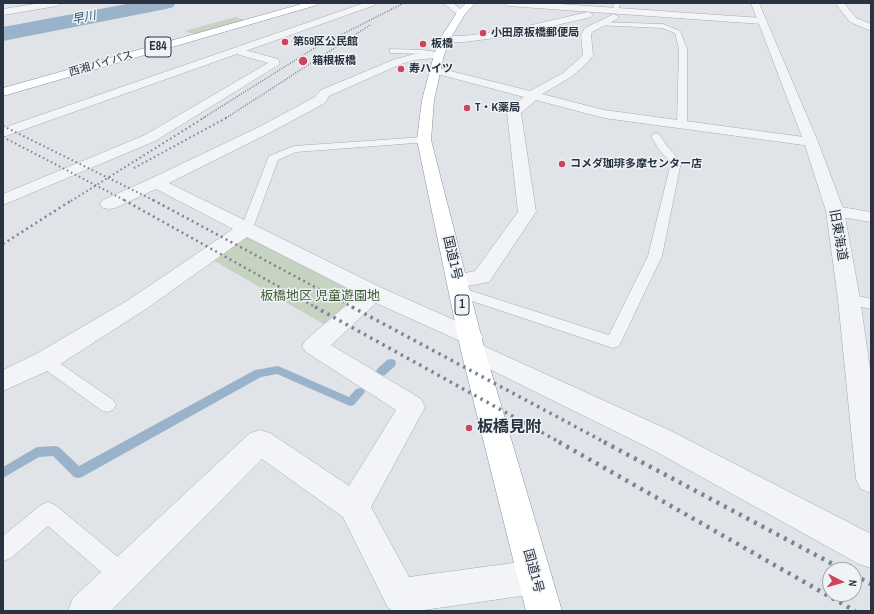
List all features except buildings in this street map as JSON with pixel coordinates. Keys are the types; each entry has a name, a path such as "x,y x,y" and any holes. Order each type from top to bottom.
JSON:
{"highway":[{"name":"西湘バイパス","path":"3,82 294,3"},
{"name":"西湘バイパス","path":"3,92 314,3"},
{"name":"国道1号","path":"460,6 439,55 428,100 424,140 472,344 544,611"}],"street":[{"path":"3,12 57,3"},
{"path":"3,133 372,3"},
{"path":"508,3 614,8 762,21"},
{"name":"旧東海道","path":"755,3 811,142 835,211 849,299 871,479"},
{"path":"838,3 853,20 871,28"},
{"path":"458,287 482,277 527,212 514,112 531,96 567,75 583,61 588,55 586,35 588,30 615,16 614,8"},
{"path":"109,204 156,183 266,128 320,100 326,93 397,62 414,57 439,55 464,39 525,30 614,8"},
{"path":"8,194 150,138 274,64 274,62 237,51"},
{"path":"439,55 531,96 604,114 811,142"},
{"path":"156,183 661,440 871,552"},
{"path":"835,211 871,218"},
{"path":"3,381 45,361 138,304 247,228"},
{"path":"354,507 412,407 314,346 374,293"},
{"path":"86,611 260,442 354,507 400,596 535,577"}],"lane":[{"path":"598,24 663,26 678,32 683,49 682,125"},
{"path":"393,51 424,52 439,55"},
{"path":"458,287 613,342 655,256 671,188 676,162 663,148 656,136"},
{"path":"247,228 273,158 294,149 424,140"},
{"path":"849,299 871,304"},
{"path":"45,361 107,405"},
{"path":"3,550 48,512 122,575"}],"green space":[{"path":"236,17 255,23 204,37 184,31"},
{"name":"板橋地区 児童遊園地","path":"246,234 362,295 327,326 211,259"}],"waterway":[{"name":"早川","path":"3,34 166,3"},
{"path":"381,372 391,363"},
{"path":"3,473 37,452 55,451 78,473 259,373 278,370 350,402 360,392"}],"railway":[{"path":"203,118 313,49 404,3"},
{"path":"226,118 370,25"},
{"path":"108,178 205,117"},
{"path":"134,168 228,117"},
{"path":"3,126 108,178"},
{"path":"3,137 96,185"},
{"path":"96,185 108,178"},
{"path":"108,178 153,200"},
{"path":"71,201 96,185"},
{"path":"96,185 126,201"},
{"path":"3,244 72,200"},
{"path":"124,200 317,308"},
{"path":"153,200 354,308"},
{"path":"315,307 561,443"},
{"path":"352,307 606,443"},
{"path":"559,442 855,611"},
{"path":"604,442 829,562"},
{"path":"862,579 871,584"}],"place":[{"name":"小田原板橋郵便局","path":"483,33"},
{"name":"第59区公民館","path":"285,42"},
{"name":"板橋","path":"423,44"},
{"name":"箱根板橋","path":"303,61"},
{"name":"寿ハイツ","path":"401,69"},
{"name":"T・K薬局","path":"467,108"},
{"name":"コメダ珈琲多摩センター店","path":"562,164"},
{"name":"板橋見附","path":"469,428"}]}
